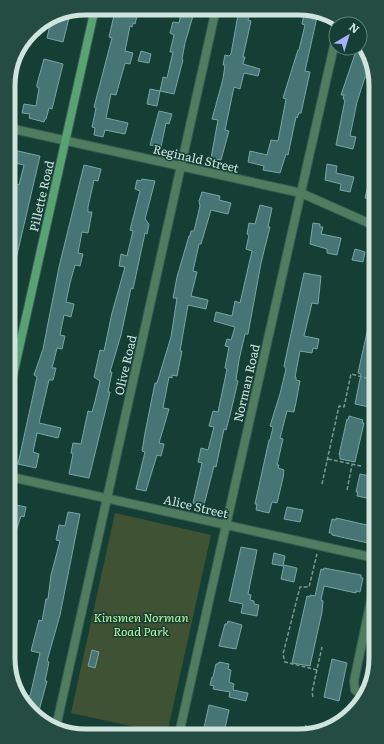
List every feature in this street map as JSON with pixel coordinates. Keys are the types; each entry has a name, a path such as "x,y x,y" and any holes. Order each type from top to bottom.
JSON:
{"street":[{"name":"Pillette Road","path":"15,367 93,15"},
{"name":"Olive Road","path":"57,723 215,15"},
{"name":"Norman Road","path":"180,729 332,56"},
{"name":"Reginald Street","path":"15,129 301,194 369,223"},
{"name":"Alice Street","path":"15,478 369,557"},
{"path":"360,694 355,690 354,681 369,610"}],"path":[{"path":"322,484 339,406 344,407 351,374 369,379"},
{"path":"328,459 361,466"},
{"path":"347,490 352,465"},
{"path":"317,552 309,587 300,587 283,654 285,662 317,670"},
{"path":"313,697 312,692 322,647"}],"green space":[{"name":"Kinsmen Norman Road Park","path":"115,513 211,535 168,729 144,729 71,713"}],"building":[{"path":"114,15 137,15 135,24 133,23 132,27 130,26 125,51 133,53 130,64 125,63 116,95 111,94 106,118 128,123 125,134 105,130 103,137 94,135 95,128 92,127 96,108 94,107 112,38 109,37"},
{"path":"181,15 193,15 185,43 183,60 174,94 160,91 163,77 167,78 173,52 170,52 174,35 170,33 173,22 179,23"},
{"path":"238,15 249,15 248,20 251,21 243,57 245,57 243,64 260,69 258,76 244,73 240,89 234,87 225,130 229,131 221,160 211,158 218,120 212,119 223,79 225,55 229,56 231,54"},
{"path":"304,16 317,18 305,71 310,72 301,113 299,113 297,118 296,117 288,155 286,154 280,173 263,170 264,166 248,162 250,151 267,155 271,140 278,141 286,99 283,98 299,50 305,25 302,24"},
{"path":"69,17 63,42 47,38 50,24"},
{"path":"141,51 151,54 149,63 138,61"},
{"path":"354,56 363,56 368,72 368,78 365,77 357,102 350,136 356,137 353,149 336,145 345,100 343,99 344,95 341,95"},
{"path":"44,59 63,64 52,109 49,108 44,122 29,118 30,114 22,113 24,104 36,106 39,88 37,87 37,84"},
{"path":"150,89 160,91 157,106 147,104"},
{"path":"159,111 172,114 169,124 166,123 161,147 150,145"},
{"path":"15,150 40,156 15,263 15,184 19,185 24,165 15,163"},
{"path":"327,164 337,166 336,173 354,177 350,192 340,190 341,184 325,180"},
{"path":"84,165 101,169 98,181 94,180 88,207 88,212 92,212 88,233 82,232 78,253 83,254 80,266 75,265 66,302 74,304 71,317 64,315 60,335 65,336 62,349 57,348 52,368 56,368 53,380 49,380 39,423 61,428 58,438 37,433 33,452 39,454 36,468 18,464 37,377 34,375 43,349 59,267"},
{"path":"142,179 155,181 145,219 149,224 147,234 145,233 133,289 131,288 121,335 110,372 112,372 108,392 110,392 89,478 69,474 73,454 71,453 73,443 81,444 88,411 92,412 100,381 94,377 100,350 104,351 112,313 125,267 119,266 121,254 127,256 133,231 130,230 140,191 135,189 137,180 141,181"},
{"path":"369,181 369,199 365,198"},
{"path":"202,192 220,196 219,200 231,203 228,214 211,210 201,244 199,244 193,271 197,272 191,296 208,300 206,309 188,305 177,376 172,375 172,378 169,377 163,408 169,409 159,443 164,444 161,456 157,455 146,491 136,489 145,452 142,451 155,383 157,383 171,337 177,298 173,298 177,277 189,236 191,231 194,231"},
{"path":"260,205 272,208 268,227 270,227 261,263 248,334 245,334 239,360 236,380 238,381 226,430 224,429 216,467 214,466 204,505 193,503 202,463 198,462 201,448 208,450 214,427 209,426 213,411 218,412 227,369 225,368 229,347 225,346 227,339 231,340 235,327 214,321 216,312 232,316 235,301 240,303 252,251 246,249 249,235 247,234 249,223 255,224"},
{"path":"313,223 320,224 320,227 323,227 321,234 341,238 337,255 327,253 327,249 310,244"},
{"path":"355,249 365,252 363,262 352,260"},
{"path":"304,273 321,276 318,304 312,303 304,336 319,339 317,349 313,348 312,353 300,351 295,377 296,380 300,381 294,412 287,411 280,438 283,439 277,465 279,465 278,468 284,470 283,478 277,503 272,502 269,513 256,510 257,504 255,504 273,427 270,426 286,369 284,366"},
{"path":"369,323 369,407 355,404 361,374 358,373"},
{"path":"349,416 363,420 362,423 364,423 355,462 340,459 339,455"},
{"path":"360,474 369,476 369,499 357,496 358,492 356,492"},
{"path":"15,505 26,507 24,517 21,516 15,537"},
{"path":"287,507 303,510 300,522 284,519"},
{"path":"68,512 80,514 60,615 47,661 49,662 45,681 47,681 39,711 25,695 30,696 40,653 31,651 39,620 42,621 46,599 48,599 51,575 60,541 56,540 59,525 65,526"},
{"path":"336,518 369,526 368,543 329,533 332,519 336,520"},
{"path":"241,547 257,550 248,594 251,595 250,600 254,601 254,604 259,605 257,616 241,613 243,604 229,601"},
{"path":"274,553 285,556 283,566 272,564"},
{"path":"284,565 297,568 294,582 281,579"},
{"path":"324,568 361,575 361,578 363,578 360,592 356,591 356,593 324,586 321,600 323,601 322,612 310,666 292,663 307,596 315,596 321,569 323,570"},
{"path":"228,621 242,625 236,649 219,646 225,624 227,624"},
{"path":"92,650 99,652 95,668 88,666"},
{"path":"332,659 347,663 339,701 324,697"},
{"path":"219,662 229,664 228,669 231,670 229,682 234,684 233,690 248,693 246,701 229,697 230,692 213,689 214,686 210,685 216,664"},
{"path":"209,705 229,710 225,729 204,729"}]}
